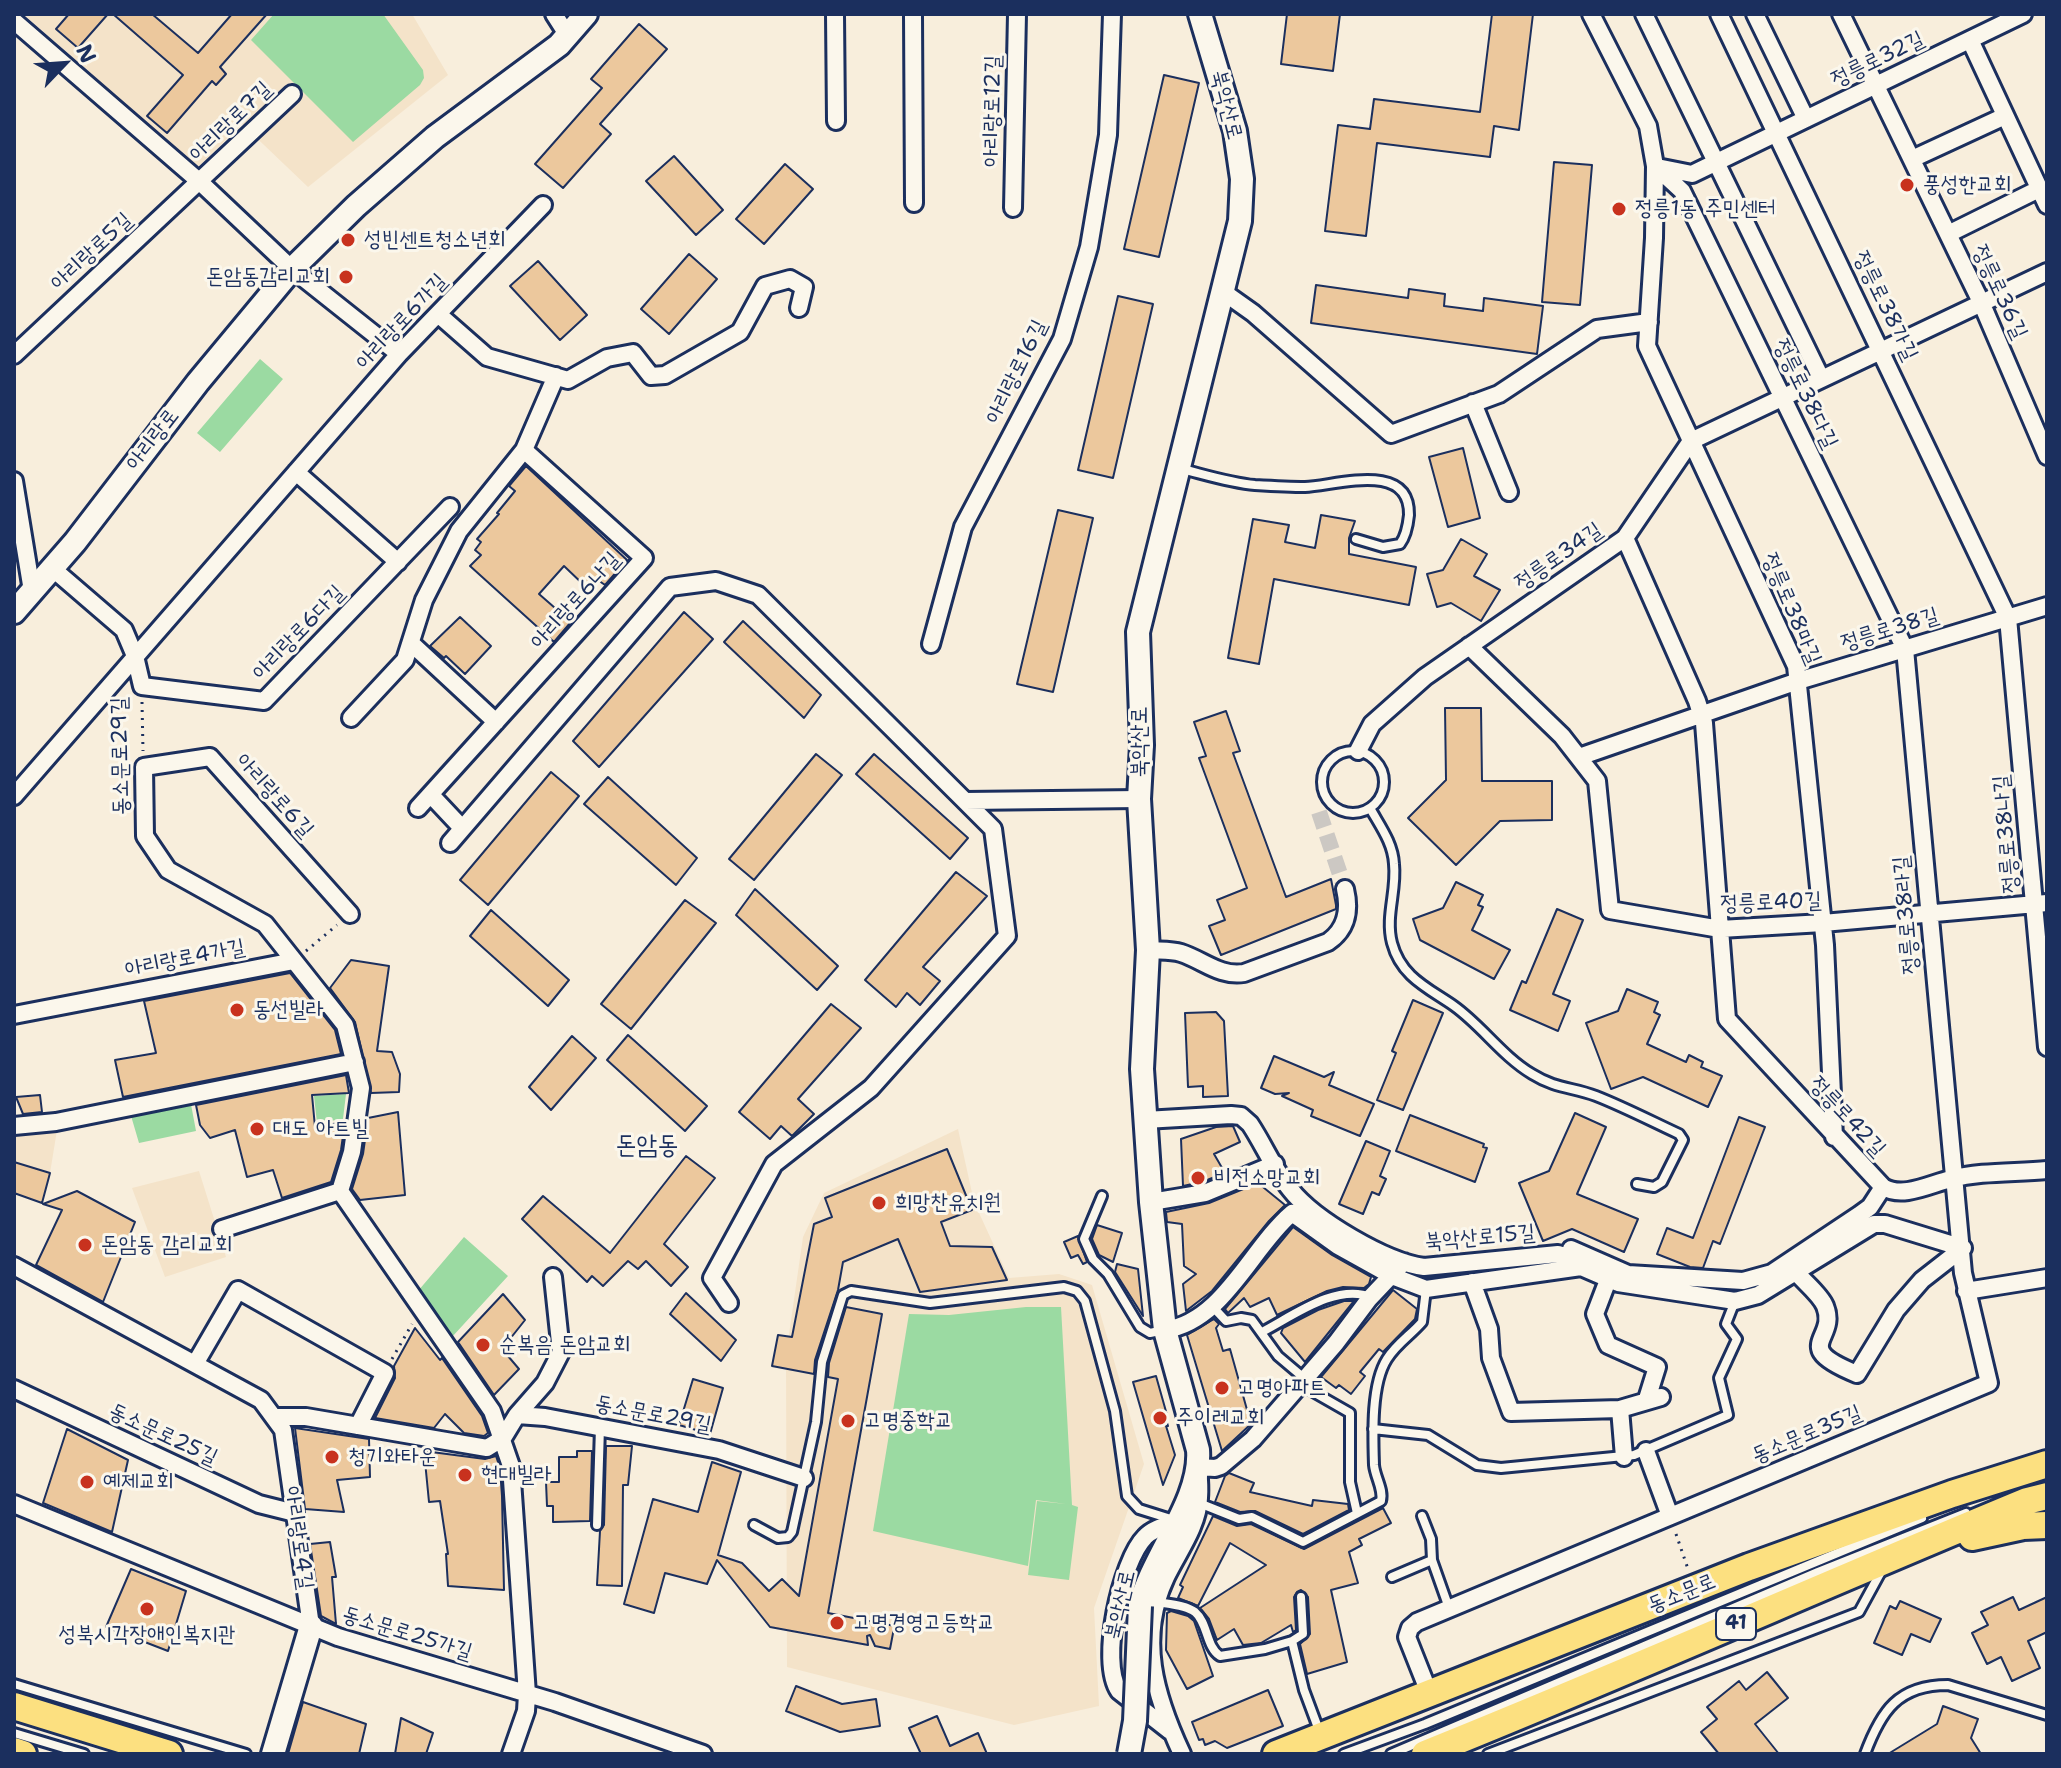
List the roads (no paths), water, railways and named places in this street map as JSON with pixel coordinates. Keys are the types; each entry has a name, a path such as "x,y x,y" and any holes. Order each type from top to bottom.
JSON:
{"main road":[{"name":"동소문로","path":"1276,1754 1695,1587 2047,1464"},
{"name":"41","path":"1425,1754 1562,1699 1821,1587 1881,1554 2047,1496"},
{"path":"1881,1554 2023,1526 2047,1525"},
{"path":"14,1706 169,1754"},
{"path":"14,1751 23,1754"}],"street":[{"path":"554,14 568,36"},
{"name":"아리랑로","path":"14,612 292,269 356,206 435,137 559,45 586,14"},
{"path":"835,14 836,121"},
{"path":"913,14 914,203"},
{"name":"아리랑로12길","path":"1013,208 1017,14"},
{"name":"아리랑로16길","path":"931,644 963,527 1062,339 1084,262 1108,135 1112,14"},
{"name":"북악산로","path":"1129,1754 1135,1721 1140,1606 1149,1575 1173,1530 1198,1467 1198,1450 1165,1330 1145,1120 1142,1069 1148,950 1139,799 1142,745 1138,632 1240,221 1242,179 1235,131 1200,14"},
{"name":"정릉로38마길","path":"1591,14 1648,126 1655,166 1647,346 1796,666 1823,923 1834,1137"},
{"path":"1644,14 1821,378"},
{"name":"정릉로38가길","path":"1719,14 1882,349 2008,618"},
{"path":"1755,14 1806,119"},
{"name":"정릉로36길","path":"1841,14 1981,302 2047,456"},
{"name":"정릉로32길","path":"1655,166 1692,174 2023,14"},
{"name":"아리랑로7길","path":"14,21 200,182 292,269"},
{"path":"1970,40 2047,205"},
{"name":"아리랑로7길","path":"200,182 292,94"},
{"path":"1912,159 2005,116"},
{"name":"정릉로38다길","path":"1655,166 1682,191 1905,649"},
{"name":"아리랑로5길","path":"14,355 200,182"},
{"name":"정릉로36길","path":"1948,234 2039,189"},
{"name":"아리랑로6가길","path":"14,796 399,354 543,205"},
{"path":"292,269 399,354"},
{"name":"정릉로34길","path":"1358,751 1372,724 1425,677 1625,538 1691,441 2047,272"},
{"path":"438,314 487,357 568,380 607,358 633,353 651,376 665,375 740,332 765,286 790,279 804,287 799,308"},
{"path":"1222,291 1253,313 1391,434 1499,394 1597,329 1649,322"},
{"path":"351,718 405,660 424,600 459,531 524,450 556,376"},
{"path":"1473,403 1509,492"},
{"name":"아리랑로6나길","path":"418,808 644,558 524,450"},
{"path":"296,472 398,562"},
{"path":"14,481 32,591"},
{"name":"아리랑로6다길","path":"142,686 264,701 450,507"},
{"path":"1625,538 1701,713 1720,929"},
{"path":"52,568 124,630 135,656"},
{"path":"450,843 670,587 716,581 758,595 993,829 1007,936 871,1088 774,1164 712,1278 729,1303"},
{"name":"정릉로38길","path":"1579,757 1798,681 2047,606"},
{"name":"정릉로38나길","path":"2008,618 2041,903 2047,1047"},
{"path":"411,643 496,722"},
{"path":"1469,646 1562,736 1579,757"},
{"name":"정릉로38라길","path":"1905,649 1954,1178"},
{"name":"동소문로29길","path":"135,656 142,686"},
{"name":"아리랑로6길","path":"144,767 210,757 350,914"},
{"name":"정릉로40길","path":"1579,757 1597,781 1610,910 1720,929 2041,903"},
{"name":"동소문로29길","path":"144,767 145,836 168,870 265,924 345,1025 361,1088 352,1152 340,1191"},
{"path":"431,795 462,828"},
{"path":"965,801 1139,799"},
{"path":"1148,950 1178,952 1223,972 1234,975 1244,973 1337,936 1346,918 1348,905 1345,889"},
{"name":"정릉로42길","path":"1720,929 1727,1019 1883,1187 1892,1192 1903,1192 1954,1178 2047,1170"},
{"name":"아리랑로4가길","path":"14,1015 294,961"},
{"path":"14,1126 56,1122 355,1062"},
{"name":"북악산로15길","path":"1145,1120 1241,1116 1250,1124 1291,1192 1333,1227 1404,1262 1424,1267 1558,1254 1569,1257 1608,1280 1735,1301"},
{"path":"1151,1202 1205,1193 1275,1164"},
{"name":"동소문로35길","path":"1430,1695 1407,1633 1417,1622 1989,1383 1966,1291 1954,1178"},
{"path":"1524,1256 1566,1247 1633,1275 1732,1282 1762,1278 1870,1207 1883,1187"},
{"path":"222,1229 340,1191 492,1411 511,1466 527,1694 526,1711 511,1754"},
{"path":"1165,1330 1188,1325 1212,1306 1292,1213 1338,1246 1392,1276"},
{"path":"1735,1301 1758,1295 1877,1223 1963,1248"},
{"path":"1796,1272 1825,1307 1821,1354 1831,1364 1857,1374 1896,1310 1922,1280 1963,1248"},
{"path":"1138,1706 1149,1702 1153,1693 1150,1636 1165,1578 1192,1525 1199,1503 1198,1467 1215,1468 1224,1464 1253,1439 1404,1262"},
{"name":"아리랑로4길","path":"14,1266 261,1400 283,1430 311,1626 273,1754"},
{"name":"북악산로15길","path":"1392,1276 1426,1289 1562,1268 1581,1267 1589,1270"},
{"path":"274,1417 306,1417 487,1448 503,1438 517,1415 545,1383 561,1352 553,1277"},
{"path":"1966,1291 2047,1278"},
{"path":"1608,1280 1595,1314 1608,1345 1657,1367 1654,1398 1620,1409 1624,1457"},
{"name":"북악산로15길","path":"1472,1282 1489,1329 1491,1358 1511,1412 1620,1409"},
{"path":"195,1364 238,1290 385,1373 358,1426"},
{"name":"동소문로25길","path":"14,1389 259,1504 295,1513"},
{"name":"동소문로29길","path":"517,1415 719,1450 804,1478"},
{"path":"1646,1451 1670,1516"},
{"name":"동소문로25가길","path":"14,1504 338,1637 527,1694 703,1754"},
{"name":"북악산로","path":"1171,1731 1119,1691 1111,1676 1111,1648 1115,1610 1122,1585 1143,1538 1156,1530 1173,1530"},
{"path":"1153,1680 1182,1754"}],"lane":[{"path":"1177,468 1252,485 1307,487 1356,479 1376,480 1400,490 1409,507 1405,538 1400,544 1383,547 1356,539"},
{"path":"1358,751 1372,757 1383,773 1382,793 1370,808 1350,813 1340,810 1324,796 1321,785 1326,765 1333,757 1343,752 1358,751"},
{"path":"1370,808 1393,852 1390,927 1392,943 1405,970 1417,983 1456,1008 1496,1047 1530,1073 1554,1087 1593,1095 1679,1134 1683,1140 1662,1182 1654,1187 1637,1184"},
{"path":"1102,1196 1084,1239 1093,1259 1108,1274 1140,1327 1150,1333 1165,1330"},
{"path":"754,1525 778,1538 790,1535 816,1422 822,1362 843,1295 851,1291 930,1303 1064,1287 1077,1291 1085,1301 1115,1411 1127,1496 1139,1509 1173,1530"},
{"path":"1199,1503 1242,1519 1252,1517 1303,1542 1382,1500 1375,1470 1373,1429 1384,1366 1401,1340 1422,1322 1426,1289"},
{"path":"1262,1332 1340,1295 1354,1293 1371,1297"},
{"path":"1373,1429 1428,1435 1485,1468 1624,1457 1646,1451 1728,1415 1719,1378 1737,1339 1726,1324 1735,1301"},
{"path":"1212,1306 1226,1321 1247,1318 1257,1323 1278,1356 1303,1381 1350,1413 1350,1482 1357,1513"},
{"path":"597,1525 600,1427"},
{"path":"1970,1499 1994,1485 2047,1475"},
{"path":"1391,1754 1739,1606 1881,1554 1970,1511"},
{"path":"1422,1516 1431,1539 1432,1560 1449,1608"},
{"path":"1344,1754 1425,1724 1926,1517"},
{"path":"1488,1754 1859,1612 1881,1554"},
{"path":"1392,1577 1432,1560"},
{"path":"1739,1606 1821,1587"},
{"path":"1157,1602 1197,1614 1214,1652 1220,1656 1265,1649 1292,1641 1303,1634 1301,1597"},
{"path":"1292,1641 1304,1690 1321,1737"},
{"path":"14,1684 246,1754"},
{"path":"1865,1754 1882,1714 1905,1694 1918,1688 1948,1685 2047,1715"},
{"path":"14,1716 138,1754"},
{"path":"14,1733 84,1754"}],"tunnel":[{"path":"1319,812 1345,889"}],"place":[{"name":"풍성한교회","path":"1907,185"},
{"name":"정릉1동 주민센터","path":"1619,209"},
{"name":"성빈센트청소년회","path":"348,240"},
{"name":"돈암동감리교회","path":"346,277"},
{"name":"동선빌라","path":"237,1010"},
{"name":"대도 아트빌","path":"257,1129"},
{"name":"비전소망교회","path":"1198,1178"},
{"name":"희망찬유치원","path":"879,1203"},
{"name":"돈암동 감리교회","path":"85,1245"},
{"name":"순복음 돈암교회","path":"483,1345"},
{"name":"고명아파트","path":"1222,1388"},
{"name":"주이레교회","path":"1160,1418"},
{"name":"고명중학교","path":"848,1421"},
{"name":"청기와타운","path":"332,1457"},
{"name":"현대빌라","path":"465,1475"},
{"name":"예제교회","path":"87,1482"},
{"name":"성북시각장애인복지관","path":"147,1609"},
{"name":"고명경영고등학교","path":"837,1623"}],"district":[{"name":"돈암동","path":"647,1146"}]}
